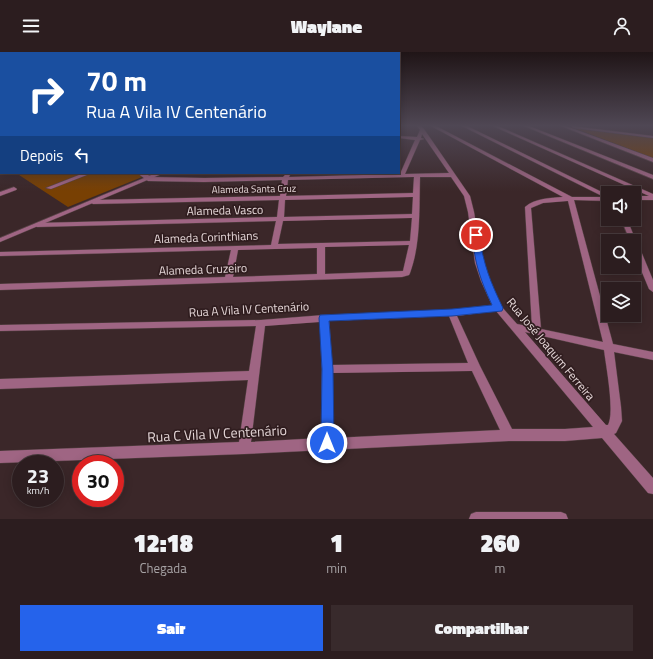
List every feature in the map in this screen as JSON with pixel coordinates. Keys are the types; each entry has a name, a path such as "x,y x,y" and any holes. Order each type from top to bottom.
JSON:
{"street":[{"path":"402,176 413,148"},
{"name":"Rua José Joaquim Ferreira","path":"434,148 463,188 470,206 479,263 486,284 498,308 603,432 653,488"},
{"path":"474,148 571,199 609,348 616,407 616,421 612,429 603,432"},
{"path":"508,148 601,194"},
{"path":"543,148 653,197"},
{"path":"580,148 653,177"},
{"path":"621,148 653,160"},
{"path":"49,188 86,174"},
{"path":"142,174 149,179 204,180 325,175 453,175"},
{"path":"0,240 159,174"},
{"path":"204,180 211,174"},
{"path":"244,179 249,174"},
{"path":"274,246 287,176"},
{"path":"412,243 417,176"},
{"path":"0,194 14,189"},
{"name":"Alameda Santa Cruz","path":"92,202 416,195"},
{"path":"641,198 653,197"},
{"path":"537,331 527,210 530,206 541,202 601,198"},
{"name":"Alameda Vasco","path":"37,225 414,216"},
{"name":"Alameda Corinthians","path":"0,254 412,243"},
{"name":"Alameda Cruzeiro","path":"0,287 402,274 406,273 408,268 412,243"},
{"path":"321,245 321,277"},
{"path":"228,280 235,247"},
{"path":"641,261 653,289"},
{"name":"Rua A Vila IV Centenário","path":"0,328 261,323 324,318 452,313 498,308"},
{"path":"452,313 475,367 509,435"},
{"path":"324,318 327,369 327,443"},
{"path":"244,448 261,323"},
{"path":"515,327 609,348 653,356"},
{"path":"327,369 475,367"},
{"path":"0,384 254,375"},
{"name":"Rua C Vila IV Centenário","path":"0,458 603,432"},
{"path":"484,519 561,519"}],"shaded area":[{"path":"626,148 653,148 653,158"},
{"path":"18,174 150,174 68,207"}],"route":[{"path":"327,443 327,369 324,318 452,313 498,308 486,284 479,263 476,235"}]}
